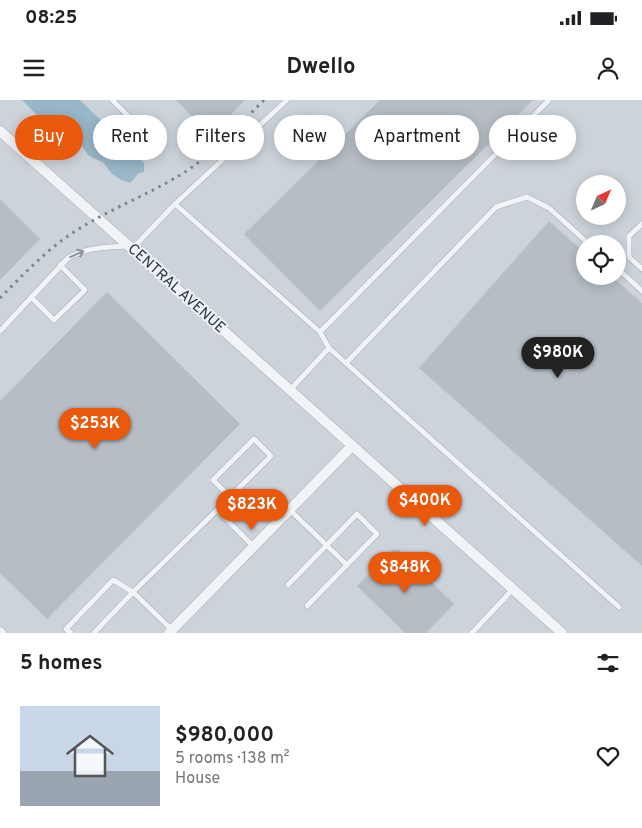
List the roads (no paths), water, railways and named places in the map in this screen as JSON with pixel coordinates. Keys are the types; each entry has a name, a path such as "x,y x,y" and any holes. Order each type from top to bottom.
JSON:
{"street":[{"name":"CENTRAL AVENUE","path":"0,132 562,633"},
{"path":"171,631 352,446"}],"lane":[{"path":"112,100 127,115"},
{"path":"0,331 68,258 80,251 91,248 130,247 288,100"},
{"path":"320,332 549,100"},
{"path":"346,363 496,207 527,197 549,208 579,235"},
{"path":"175,204 320,332 329,348 619,607"},
{"path":"642,224 629,236 629,257 642,269"},
{"path":"31,297 54,320 84,290 60,265"},
{"path":"626,276 642,291"},
{"path":"290,390 329,348"},
{"path":"94,633 133,592 217,510 230,497 270,456 254,439 213,480 230,497"},
{"path":"217,510 254,547"},
{"path":"290,510 347,565"},
{"path":"288,585 357,514 377,534 306,606"},
{"path":"71,633 66,628 113,580 133,592 171,631"},
{"path":"472,633 513,589"}],"water":[{"path":"22,100 80,100 95,115 93,115 93,158 89,156 83,148 83,115 37,115"},
{"path":"98,160 141,160 144,163 144,172 139,173 130,183 121,180 111,173 104,163"}],"railway":[{"path":"0,298 66,237 172,180 196,164 226,138 264,100"}]}
